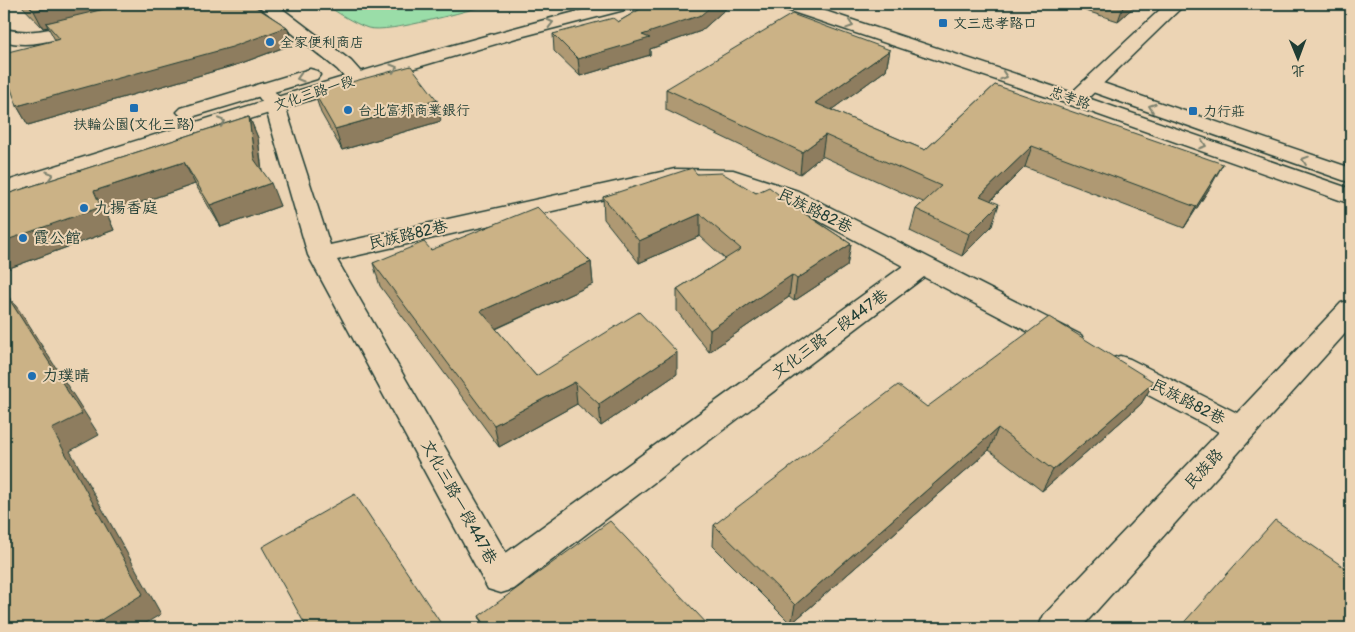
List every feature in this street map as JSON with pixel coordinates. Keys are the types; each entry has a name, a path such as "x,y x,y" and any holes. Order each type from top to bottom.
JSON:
{"street":[{"path":"264,4 350,72"},
{"name":"文化三路一段","path":"4,190 269,97 566,4"},
{"name":"文化三路一段","path":"350,72 626,4"},
{"name":"忠孝路","path":"787,4 1082,92 1351,176"},
{"name":"忠孝路","path":"843,4 1082,92 1351,197"},
{"path":"1082,92 1176,4"},
{"path":"4,35 13,39 40,37 106,20"},
{"name":"文化三路一段","path":"137,128 269,97"},
{"name":"文化三路一段447巷","path":"269,97 321,255 501,577 922,265"},
{"name":"民族路82巷","path":"321,255 675,176 733,177 790,196 1241,429"},
{"name":"民族路","path":"1057,628 1351,310"}],"green space":[{"path":"324,4 493,4 410,25 379,29 368,28 357,23"}],"building":[{"path":"27,4 65,4 34,11"},
{"path":"125,4 251,4 287,27 232,47 17,106 4,69 4,53 60,39 46,23"},
{"path":"649,4 714,4 701,15 642,35 650,38 578,59 553,34 613,18 618,22"},
{"path":"792,14 890,50 815,103 925,150 995,85 1223,164 1196,207 1032,146 980,196 999,204 969,234 916,209 941,186 825,135 802,152 666,89"},
{"path":"411,66 437,100 335,129 314,92"},
{"path":"249,116 254,159 271,183 210,205 184,162 94,191 101,207 4,241 4,195"},
{"path":"692,168 697,174 722,173 756,193 769,187 796,208 851,244 797,279 792,275 710,330 677,289 741,249 700,214 639,241 603,197"},
{"path":"537,207 591,262 481,311 536,376 639,312 677,352 599,404 575,382 494,425 373,263 424,242 431,250"},
{"path":"4,291 82,414 52,429 143,594 88,628 4,628"},
{"path":"1049,317 1154,382 1053,470 998,428 795,605 714,525 898,385 927,407"},
{"path":"355,494 444,628 307,628 262,547"},
{"path":"1275,520 1351,572 1351,628 1179,628"},
{"path":"610,521 711,628 488,628 479,616"}],"place":[{"name":"文三忠孝路口","path":"943,23"},
{"name":"全家便利商店","path":"270,42"},
{"name":"扶輪公園(文化三路)","path":"134,108"},
{"name":"台北富邦商業銀行","path":"348,110"},
{"name":"力行莊","path":"1193,111"},
{"name":"九揚香庭","path":"84,208"},
{"name":"霞公館","path":"23,238"},
{"name":"力璞晴","path":"32,376"}]}
